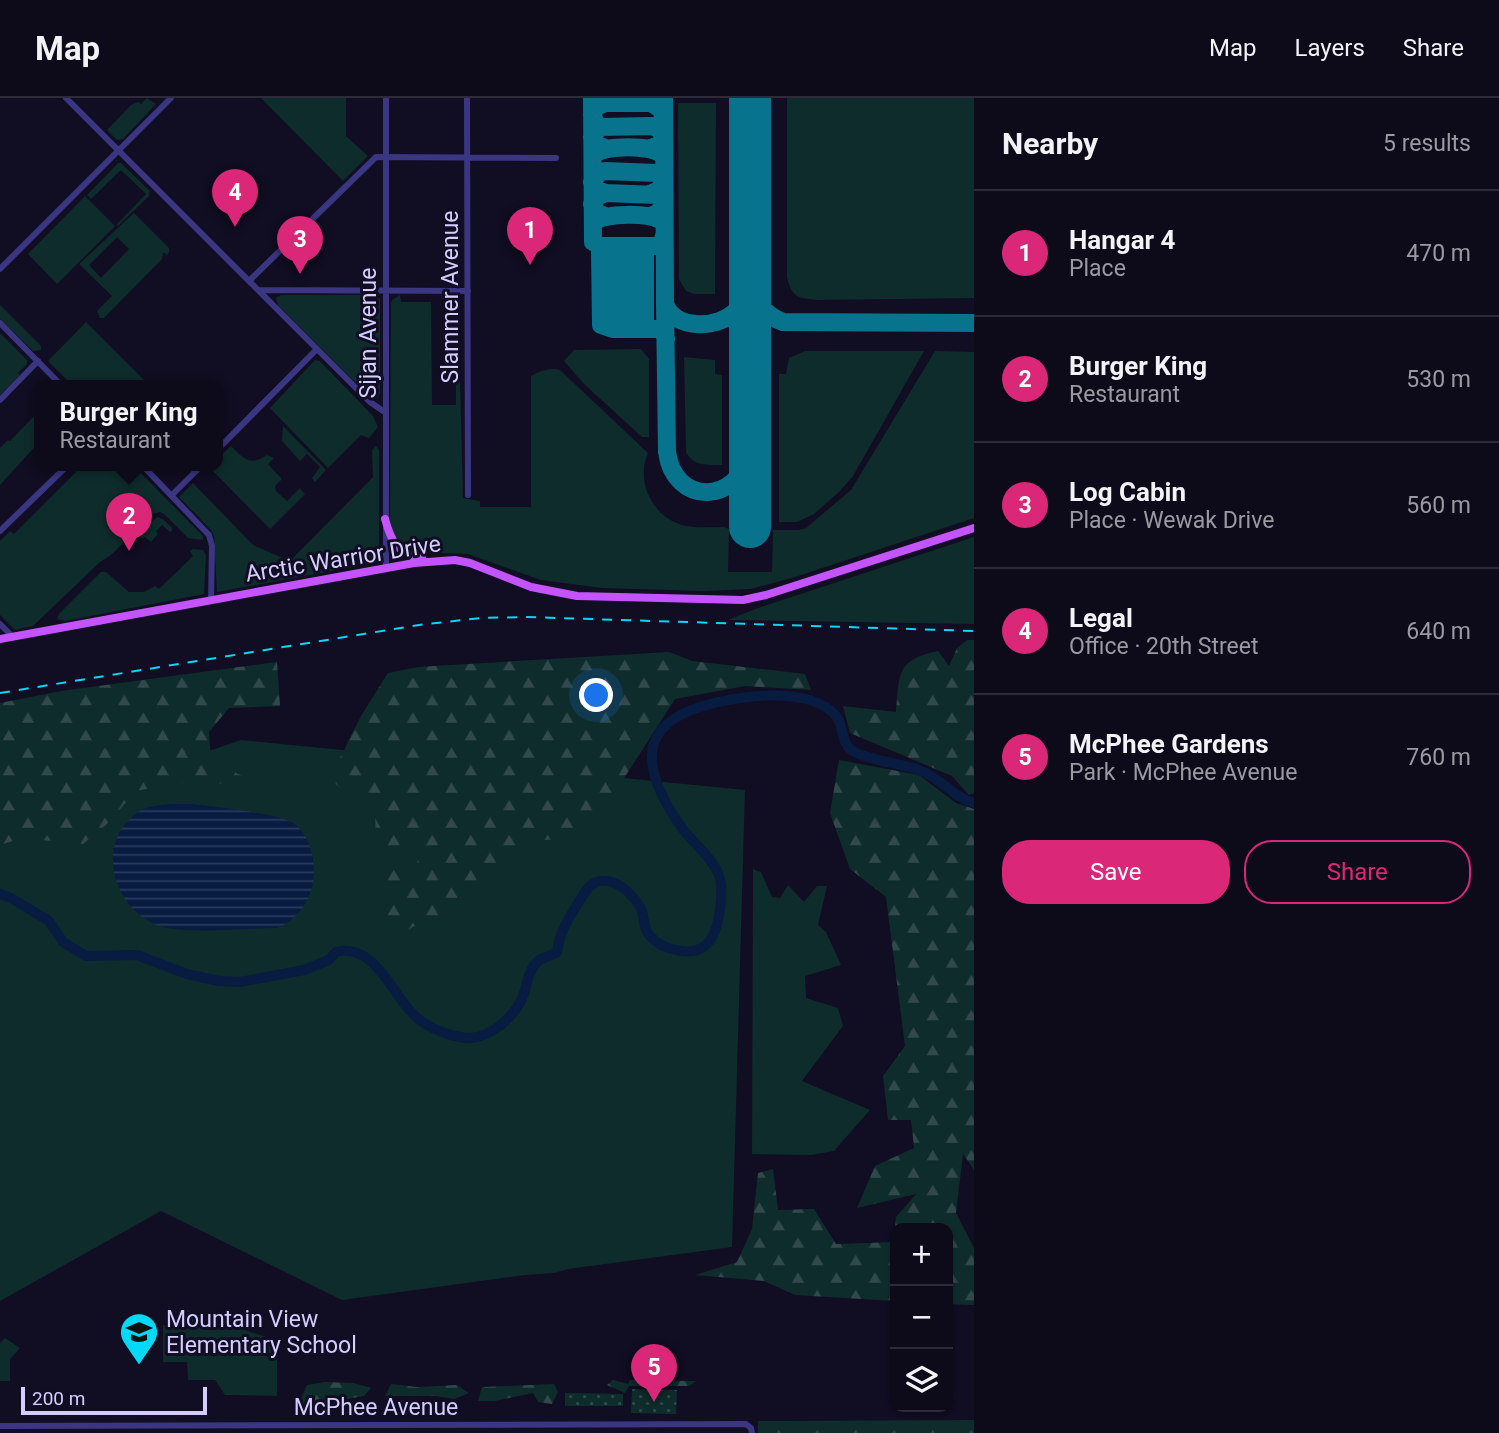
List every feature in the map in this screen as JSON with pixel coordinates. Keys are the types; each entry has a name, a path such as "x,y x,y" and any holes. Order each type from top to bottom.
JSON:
{"main road":[{"path":"385,519 391,539 397,547 406,554 436,560"},
{"name":"Arctic Warrior Drive","path":"0,639 436,560 470,563 531,587 577,596 743,600 974,528"}],"street":[{"path":"66,98 368,400 386,413"},
{"path":"0,269 172,98"},
{"name":"Sijan Avenue","path":"386,98 386,568"},
{"name":"Slammer Avenue","path":"467,98 468,495"},
{"path":"249,281 376,157 556,158"},
{"path":"259,290 468,291"},
{"path":"0,323 56,380"},
{"path":"223,444 317,349"},
{"path":"0,400 38,361"},
{"path":"0,531 62,471"},
{"path":"148,471 209,535 212,546 211,600"},
{"path":"172,495 196,471"},
{"path":"0,624 13,637"},
{"path":"566,1424 566,1433"},
{"path":"660,1424 660,1433"},
{"name":"McPhee Avenue","path":"4,1429 381,1429 472,1425 746,1424 752,1430"},
{"path":"472,1425 472,1433"}],"green space":[{"path":"147,98 156,104 123,139 117,140 107,130 131,105 138,102 141,104"},
{"path":"261,98 346,98 346,136 368,156 343,181"},
{"path":"787,98 974,98 974,298 818,300 794,293 787,277"},
{"path":"678,103 716,103 715,294 694,294 686,291 679,279"},
{"path":"118,163 150,191 149,196 118,226 146,194 121,170 91,199 87,195"},
{"path":"85,196 115,226 57,284 28,254"},
{"path":"134,213 169,248 166,256 166,253 163,253 162,259 104,318 100,318 97,311 112,296 79,264","holes":["117,237 129,249 101,278 89,265"]},
{"path":"281,295 374,295 380,299 380,393 377,399 369,396 278,305 276,298"},
{"path":"400,295 401,302 431,302 432,405 456,405 456,377 460,377 463,498 480,501 480,507 531,507 531,376 556,369 648,453 644,476 646,487 650,498 664,516 686,526 729,529 728,572 772,572 773,530 806,528 851,490 935,351 974,352 974,518 751,589 704,591 602,588 541,580 468,554 413,552 397,543 390,527 391,304 392,300"},
{"path":"0,305 41,346 41,350 33,351 0,319"},
{"path":"86,322 144,380 67,380 48,361"},
{"path":"0,333 27,360 27,364 0,395"},
{"path":"641,349 649,359 649,437 642,437 584,384 564,361 574,350"},
{"path":"805,351 924,351 853,476 814,514 797,522 779,522 779,374 786,374 789,358"},
{"path":"684,357 715,360 715,374 722,375 722,465 697,462 686,452"},
{"path":"315,360 320,361 373,416 378,427 369,438 361,435 328,468 270,408"},
{"path":"34,416 34,448 0,485 0,448"},
{"path":"283,426 326,470 315,482 312,478 320,467 307,454 300,461 282,441"},
{"path":"231,446 247,460 261,459 267,455 274,458 268,464 282,479 275,486 276,491 287,501 300,488 305,494 270,529 213,471 223,471 223,453"},
{"path":"376,446 379,450 379,549 374,562 217,592 214,536 179,497 193,483 253,545 290,561 373,477 372,450"},
{"path":"77,471 139,471 203,536 203,540 188,538 164,514 152,514 33,626 15,630 0,615 0,541 10,531 14,534"},
{"path":"157,517 163,519 172,531 162,525 151,542 145,537 142,539 139,534"},
{"path":"974,537 974,624 728,620 755,609"},
{"path":"203,550 206,555 204,594 65,621 57,619 101,572 106,572 129,592 144,592 155,586 159,589 193,556 190,551"},
{"path":"967,640 974,640 974,793 969,795 952,776 850,733 843,706 896,712 900,679 907,664 938,651 949,666 957,648"},
{"path":"669,652 692,661 805,674 811,690 745,686 675,699 599,817 571,845 567,846 565,839 544,840 507,863 480,875 467,891 469,903 455,920 427,918 405,932 385,921 382,872 417,865 420,844 376,848 375,807 349,797 330,778 361,716 388,673 418,667"},
{"path":"277,662 280,706 229,708 209,732 211,760 258,784 177,783 136,791 106,825 83,844 22,838 0,845 0,703 61,691"},
{"path":"241,740 745,790 732,1247 342,1300 161,1211 0,1301 0,822"},
{"path":"839,760 919,775 956,803 974,809 974,1170 963,1154 956,1213 974,1248 974,1305 953,1304 953,1223 895,1223 896,1217 916,1194 857,1208 875,1166 914,1148 911,1120 888,1120 883,1076 905,1046 886,897 850,869 830,813"},
{"path":"753,869 761,872 772,897 780,898 788,885 804,902 817,886 827,886 818,925 826,932 841,965 805,976 806,998 838,1008 843,1026 802,1081 870,1110 834,1151 811,1155 752,1154"},
{"path":"773,1169 778,1210 814,1209 836,1244 890,1242 890,1301 795,1295 764,1281 695,1275 737,1262 752,1229 758,1173"},
{"path":"185,1309 277,1341 277,1396 225,1395 215,1380 188,1380 187,1362 163,1362 163,1325 186,1324"},
{"path":"147,1334 150,1337 151,1353 144,1361 124,1344 131,1335"},
{"path":"5,1338 20,1348 10,1359 10,1381 0,1381 0,1343"},
{"path":"613,1380 628,1384 630,1380 696,1381 689,1386 629,1386 625,1393 607,1385"},
{"path":"325,1382 353,1383 371,1388 364,1396 303,1407 299,1402 307,1385"},
{"path":"391,1384 417,1387 457,1385 469,1393 454,1399 437,1396 385,1396"},
{"path":"554,1384 558,1392 552,1404 538,1402 533,1393 495,1401 478,1401 482,1387"},
{"path":"632,1389 677,1390 676,1414 631,1413"},
{"path":"565,1393 623,1394 623,1406 565,1406"},
{"path":"974,1420 974,1433 758,1433 758,1421"},
{"path":"974,1424 974,1433 760,1433 760,1425"}],"water":[{"path":"185,803 273,816 285,819 299,828 311,850 314,874 309,896 297,915 278,928 181,930 156,925 141,916 128,903 114,872 116,840 125,825 143,809"}],"waterway":[{"path":"0,894 49,921 63,942 86,956 137,955 187,974 219,981 240,982 304,970 329,960 336,952 350,951 372,962 420,1020 441,1031 470,1038 493,1031 512,1014 521,1001 534,965 557,952 567,922 583,895 597,882 613,882 628,892 640,907 647,933 662,945 694,951 707,944 711,938 720,910 721,889 718,873 711,860 682,828 665,800 655,776 652,756 656,738 667,724 685,713 710,704 752,697 792,696 817,702 836,716 850,749 871,758 925,773 974,803"}],"taxiway":[{"path":"592,98 593,242 601,246 654,246 662,244 664,236"},
{"path":"664,98 665,304 670,313 687,323 709,324 720,321 737,310 743,302 750,274"},
{"path":"594,118 592,115 596,107 605,103 651,103 662,110 663,118"},
{"path":"605,148 597,145 592,137 600,127 652,126 659,129 664,137 659,145 651,148"},
{"path":"595,154 608,149 628,147 648,149 661,154"},
{"path":"606,193 597,190 592,182 599,173 605,171 657,173 664,182 659,190 652,193"},
{"path":"605,216 597,213 592,204 598,196 606,193 657,195 664,204 661,211 651,216"},
{"path":"596,221 609,216 627,215 660,220"},
{"path":"604,246 600,251 601,325 613,329 657,329 663,331 666,339"},
{"path":"617,246 615,321 627,329"},
{"path":"633,246 630,250 631,320 633,326 641,329"},
{"path":"647,246 645,322 648,329"},
{"path":"750,280 760,306 783,322 974,323"},
{"path":"665,304 667,452 672,469 681,482 693,490 720,490 733,482 743,470 750,452"}],"runway":[{"path":"750,98 750,527"}],"railway":[{"path":"0,693 419,625 481,618 526,617 974,631"}],"place":[{"name":"Legal","path":"235,227"},
{"name":"Hangar 4","path":"530,265"},
{"name":"Log Cabin","path":"300,274"},
{"name":"Burger King","path":"129,551"},
{"name":"Mountain View Elementary School","path":"139,1366"},
{"name":"McPhee Gardens","path":"654,1402"}]}
